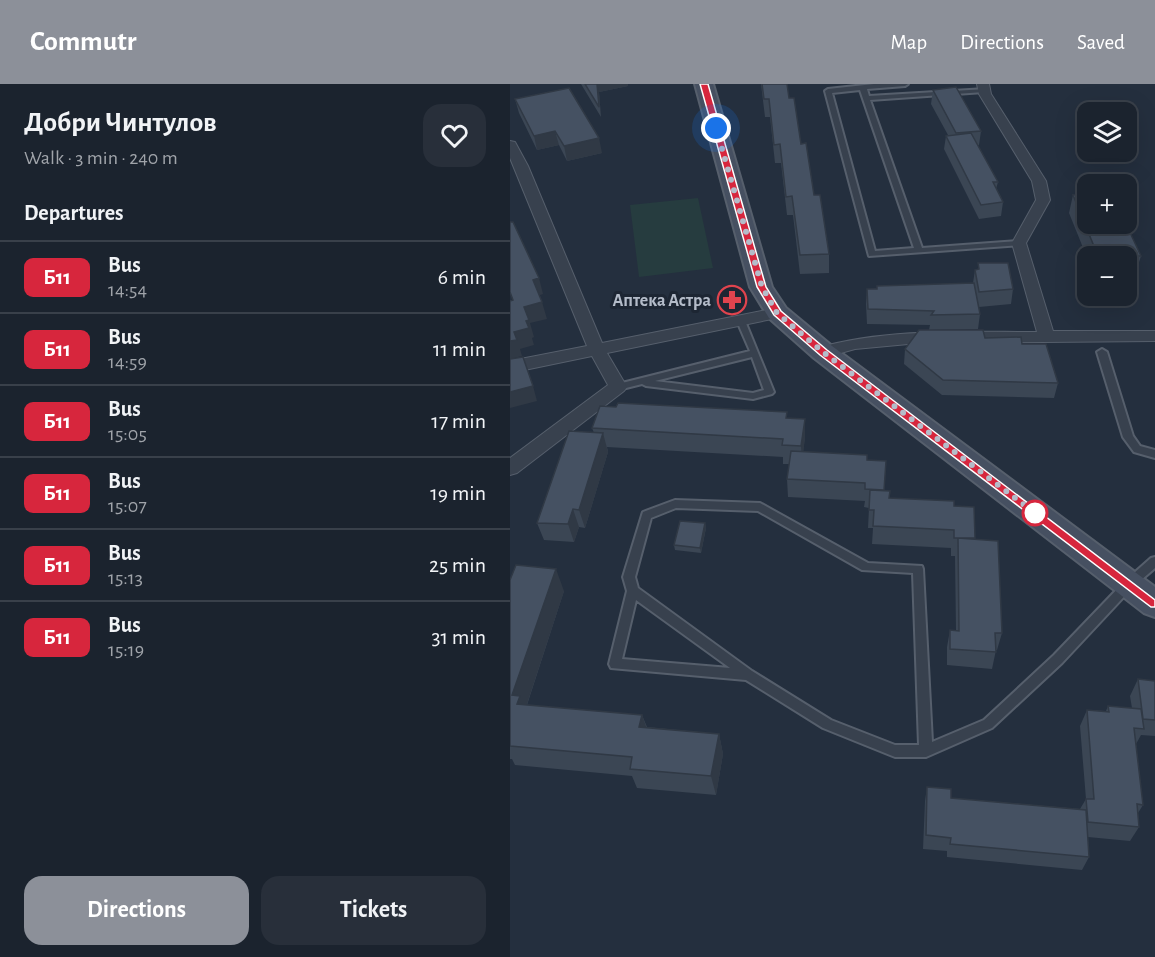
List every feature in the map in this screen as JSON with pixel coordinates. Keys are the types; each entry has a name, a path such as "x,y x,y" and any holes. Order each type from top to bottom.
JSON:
{"street":[{"path":"704,84 758,277 777,313 823,352 1155,604"},
{"path":"983,87 1039,182 1043,200 1019,243 1046,336"},
{"path":"510,145 521,166 588,333 618,387 510,468"},
{"path":"510,367 777,313"},
{"path":"823,352 855,344 919,338 1155,336"}],"lane":[{"path":"905,84 828,91 872,254 1019,243"},
{"path":"867,99 983,87"},
{"path":"863,88 918,249"},
{"path":"639,382 753,396 769,392 741,321"},
{"path":"1102,352 1128,437 1137,449 1155,454"},
{"path":"618,387 755,353"},
{"path":"748,675 615,663 633,591 629,577 647,515 675,504 760,507 866,567 918,569 926,751"},
{"path":"633,591 748,675 827,724 895,751 926,751 988,723 1058,659 1129,584 1155,561"}],"green space":[{"path":"698,198 713,268 639,277 630,205"}],"building":[{"path":"585,84 597,84 599,107"},
{"path":"762,84 787,84 789,98 794,98 801,144 806,143 814,195 820,195 829,254 800,255 792,196 786,197 780,144 774,145 769,99 764,99"},
{"path":"956,87 981,131 956,133 933,90"},
{"path":"569,88 599,138 564,146 555,131 534,136 515,99"},
{"path":"971,133 998,182 993,182 1003,202 981,205 946,136"},
{"path":"510,222 513,222 539,278 533,280 542,302 524,307 529,320 526,321 529,328 514,332 517,340 510,341 510,301 513,300 510,292"},
{"path":"1089,234 1131,234 1136,246 1094,246"},
{"path":"978,263 1008,263 1013,289 979,292 975,270 979,269"},
{"path":"974,283 980,314 931,315 934,311 868,309 867,289 877,289 877,286"},
{"path":"919,330 983,330 985,338 1021,337 1022,344 1046,344 1058,383 943,380 905,349"},
{"path":"523,357 533,386 510,392 510,359"},
{"path":"618,403 787,412 786,418 805,419 801,446 782,445 783,439 592,428 600,406 616,407"},
{"path":"569,431 603,433 579,510 573,509 568,524 537,523"},
{"path":"791,451 867,455 867,460 886,461 884,490 865,489 865,483 787,479"},
{"path":"870,490 890,491 889,498 954,501 954,506 974,507 975,538 954,538 954,530 873,526 874,510 869,510"},
{"path":"680,521 705,523 700,548 674,545"},
{"path":"958,538 998,541 1002,633 995,633 996,652 950,649 950,630 959,631"},
{"path":"516,565 556,569 512,695 520,696 517,704 642,715 639,727 719,734 711,776 630,769 632,757 510,746 510,580"},
{"path":"1138,679 1155,681 1155,720 1143,719"},
{"path":"1108,706 1141,709 1144,729 1134,728 1143,805 1137,804 1139,827 1088,822 1086,799 1094,799 1087,710 1109,712"},
{"path":"927,787 951,789 951,798 1086,810 1089,857 950,844 951,838 926,835"}],"bus line":[{"name":"Б11","path":"704,84 746,238 762,287 777,313 823,352 1155,604"}],"place":[{"name":"Аптека Астра","path":"732,300"}],"route":[{"path":"716,128 762,287 777,313 823,352 1035,513"}]}
